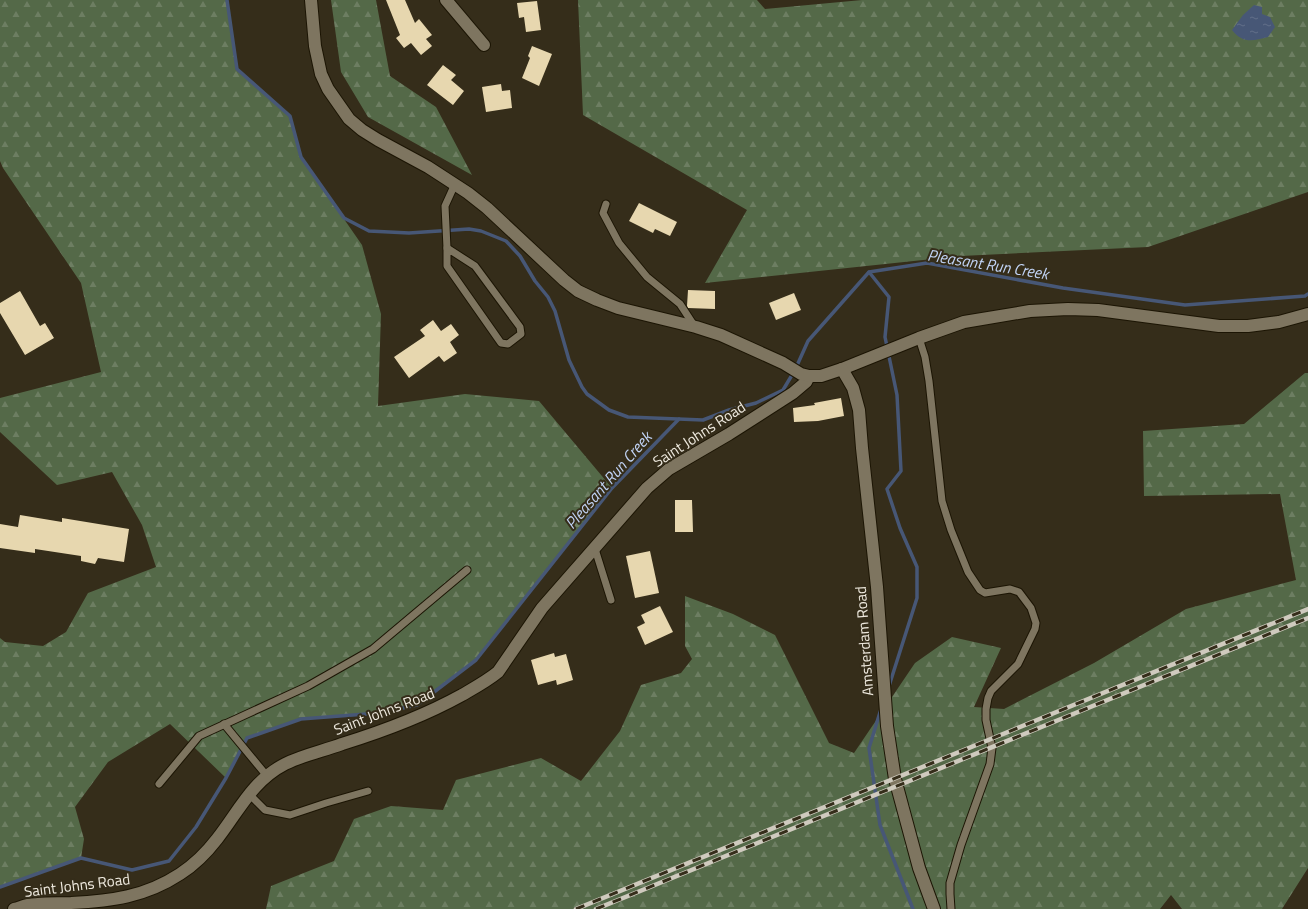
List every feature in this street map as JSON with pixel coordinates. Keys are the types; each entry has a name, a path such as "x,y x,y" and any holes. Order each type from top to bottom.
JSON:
{"street":[{"path":"311,0 315,46 321,74 328,89 349,119 362,130 428,167 487,208 564,280 578,291 618,308 696,327 721,335 783,363 805,375 821,376 964,322 1030,311 1068,309 1098,310 1218,326 1248,326 1279,322 1308,314"},
{"path":"446,0 484,45"},
{"name":"Amsterdam Road","path":"842,369 853,388 859,410 876,587 887,726 895,779 919,868 934,909"},
{"name":"Saint Johns Road","path":"14,909 28,905 94,902 116,899 136,895 165,883 180,874 201,857 216,841 255,786 284,765 300,758 342,745 408,721 442,706 488,680 498,672 542,608 647,488 669,469 729,434 793,393 806,382 805,375"}],"lane":[{"path":"447,244 476,266 520,327 521,334 508,344 501,343 447,266 445,206 454,184"},
{"path":"606,204 603,213 619,243 647,276 680,304 696,327"},
{"path":"919,338 925,356 929,381 942,501 951,530 968,572 980,590 985,593 1010,589 1019,592 1031,608 1036,623 1035,629 1018,664 990,691 986,709 986,720 992,748 990,764 961,845 952,876 950,894 952,909"},
{"path":"595,549 611,600"},
{"path":"159,784 199,736 308,686 373,648 467,570"},
{"path":"224,724 267,776"},
{"path":"249,794 265,810 290,815 368,791"}],"green space":[{"path":"0,0 227,0 237,69 290,116 301,157 362,245 381,314 378,406 465,394 539,401 612,488 476,660 417,705 379,713 301,719 247,738 226,778 170,724 108,762 75,807 84,839 81,858 0,887 0,638 5,642 43,646 66,632 88,593 156,567 142,525 112,472 57,485 0,432 0,398 101,372 81,283 3,168 0,161"},
{"path":"331,0 376,0 390,76 436,107 472,175 368,117 341,72"},
{"path":"578,0 757,0 765,9 862,0 1308,0 1308,192 1148,247 961,256 705,283 747,210 583,115"},
{"path":"1305,373 1308,373 1308,868 1282,909 1182,909 1171,895 1160,909 266,909 271,886 334,861 354,819 391,806 443,810 456,780 541,758 581,781 620,731 641,685 681,673 692,659 685,646 685,596 733,614 775,635 829,743 854,753 915,663 952,637 1001,648 974,707 1004,709 1094,663 1186,609 1296,580 1280,494 1144,496 1143,431 1244,424"}],"water":[{"path":"1254,5 1262,7 1262,14 1270,17 1275,27 1268,37 1258,40 1240,38 1232,30 1243,15"}],"building":[{"path":"386,0 405,0 415,23 419,19 432,35 426,39 432,46 421,55 411,43 404,48 396,38 400,35"},
{"path":"537,1 541,30 526,32 524,17 519,18 517,3"},
{"path":"532,46 552,54 539,86 522,78 530,58 528,56"},
{"path":"443,65 456,75 451,80 464,91 453,105 427,85"},
{"path":"501,84 502,91 510,90 512,108 486,112 482,87"},
{"path":"639,203 677,222 670,236 655,229 653,233 629,221"},
{"path":"688,290 715,291 715,309 688,308"},
{"path":"20,291 40,326 45,323 54,338 25,355 0,313 0,303"},
{"path":"794,293 801,310 776,320 769,303"},
{"path":"433,320 441,331 451,324 459,335 450,342 457,353 444,362 439,356 409,378 394,357 425,336 420,330"},
{"path":"841,398 844,416 818,421 794,422 793,408 815,405 814,403"},
{"path":"675,500 692,500 693,532 675,532"},
{"path":"20,515 62,522 62,518 129,529 124,562 98,558 95,564 81,561 81,556 35,549 35,553 0,548 0,524 18,527"},
{"path":"650,551 659,593 635,598 626,556"},
{"path":"660,606 673,632 645,645 637,627 645,623 641,615"},
{"path":"554,653 555,657 566,654 573,680 557,685 556,680 538,685 531,660"}],"waterway":[{"name":"Pleasant Run Creek","path":"227,0 237,69 290,116 301,157 344,218 369,231 409,233 469,229 481,231 506,241 520,256 535,281 548,297 555,311 569,360 582,387 587,394 609,410 628,417 703,420 729,410 756,403 783,390 795,370 808,341 869,272 927,263 1063,288 1185,305 1305,296 1308,294"},
{"path":"869,272 889,297 885,337 897,395 901,471 887,489 900,528 917,567 917,598 889,686"},
{"name":"Pleasant Run Creek","path":"0,887 81,858 132,870 169,861 196,827 226,778 247,738 301,719 379,713 417,705 476,660 612,488 679,419"},
{"path":"881,709 869,748 880,825 913,909"}],"railway":[{"path":"576,909 1308,609"},
{"path":"596,909 1308,618"}]}
